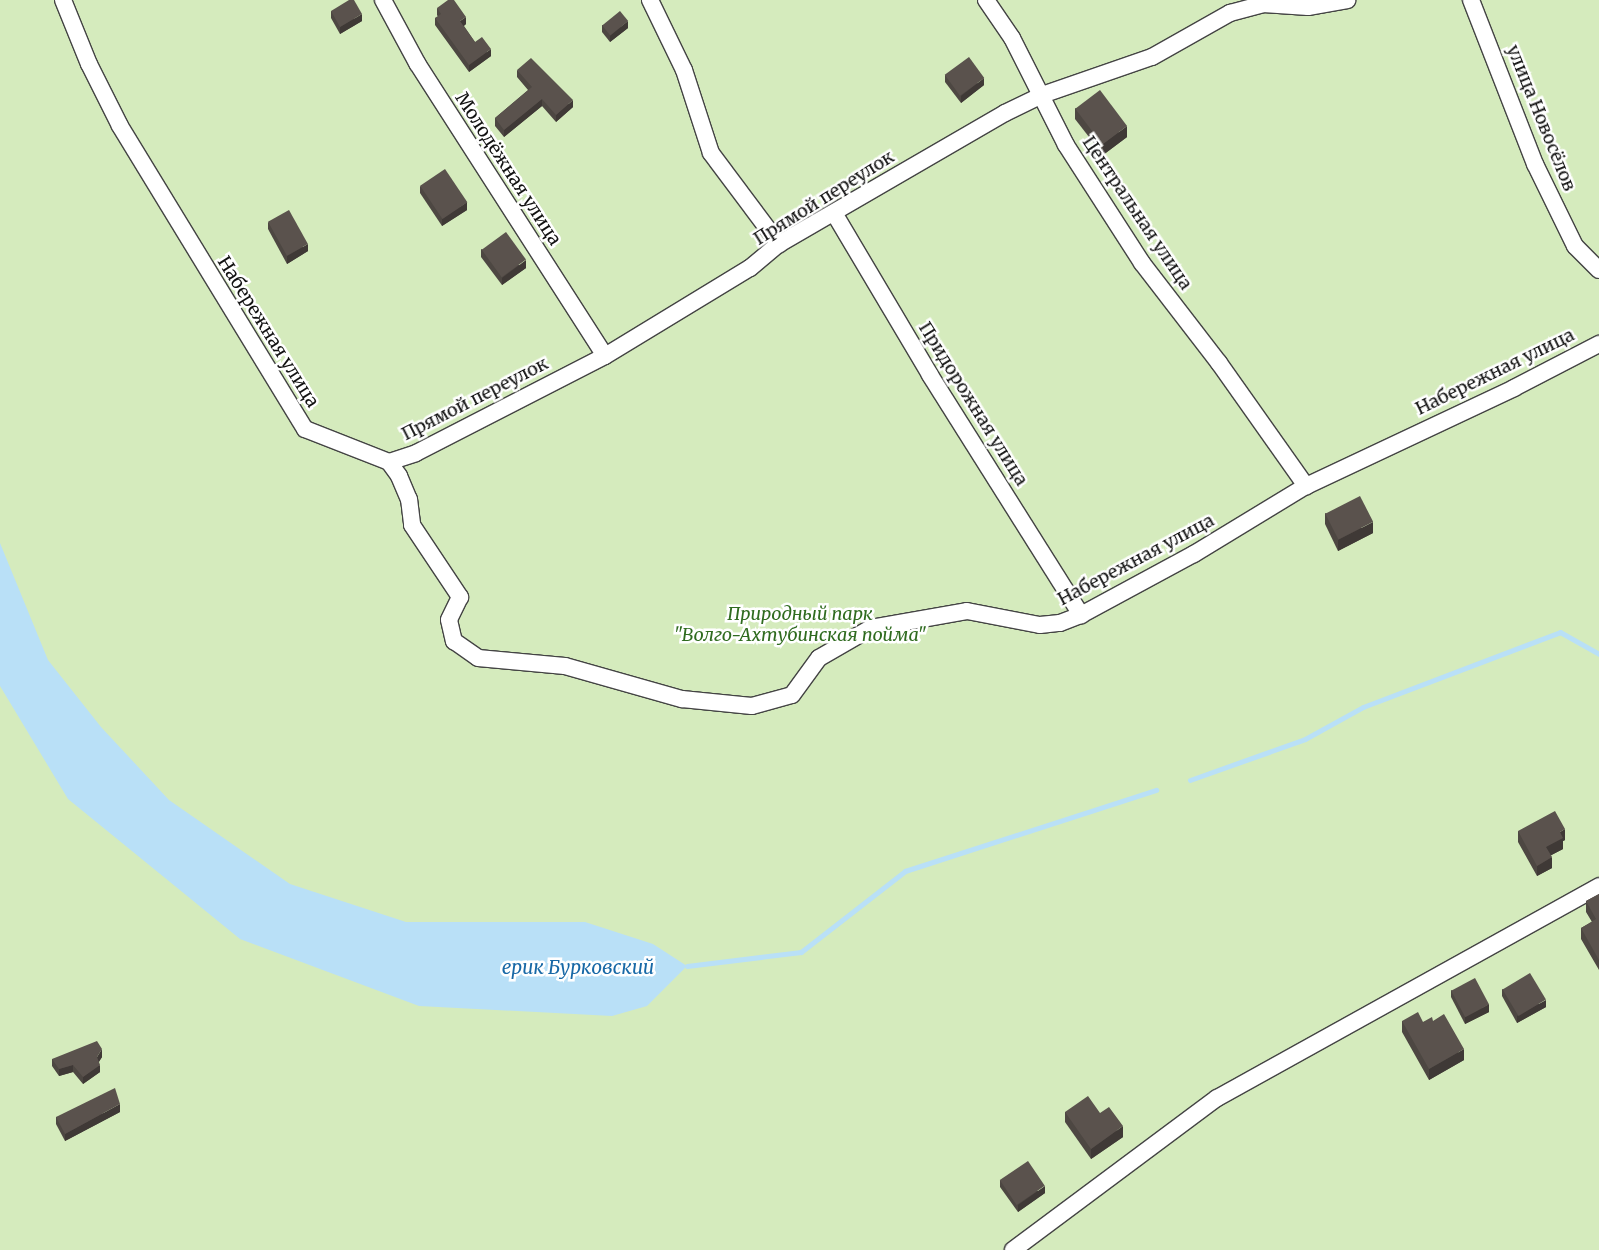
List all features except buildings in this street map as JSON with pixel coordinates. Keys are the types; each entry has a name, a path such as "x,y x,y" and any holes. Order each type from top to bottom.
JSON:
{"street":[{"name":"Набережная улица","path":"63,0 89,64 124,134 305,429 389,462 399,476 409,499 412,525 460,597 449,620 454,641 478,658 565,666 682,699 752,706 792,695 820,658 871,628 967,611 1040,625 1060,623 1081,615 1194,554 1306,486 1514,388 1599,344"},
{"name":"Молодёжная улица","path":"383,0 417,63 605,356"},
{"path":"650,0 684,70 712,153 779,244"},
{"name":"Центральная улица","path":"986,0 1012,38 1066,145 1142,263 1219,362 1306,486"},
{"name":"Прямой переулок","path":"389,462 416,453 605,356 750,268 779,244 1005,113 1042,95 1152,57 1227,7 1266,2 1308,6 1347,0"},
{"name":"улица Новосёлов","path":"1471,0 1535,164 1576,246 1599,270"},
{"name":"Придорожная улица","path":"834,213 930,375 1081,615"},
{"path":"1012,1250 1217,1098 1599,886"}],"green space":[{"name":"Природный парк \"Волго-Ахтубинская пойма\"","path":"0,0 1599,0 1599,1250 0,1250"}],"water":[{"name":"ерик Бурковский","path":"0,543 48,660 101,727 169,800 290,884 406,922 585,922 653,944 687,966 647,1006 612,1016 419,1006 240,939 68,799 0,686"}],"waterway":[{"path":"1190,780 1305,739 1363,707 1560,632 1599,654"},
{"path":"687,966 801,952 905,871 1156,790"}]}
